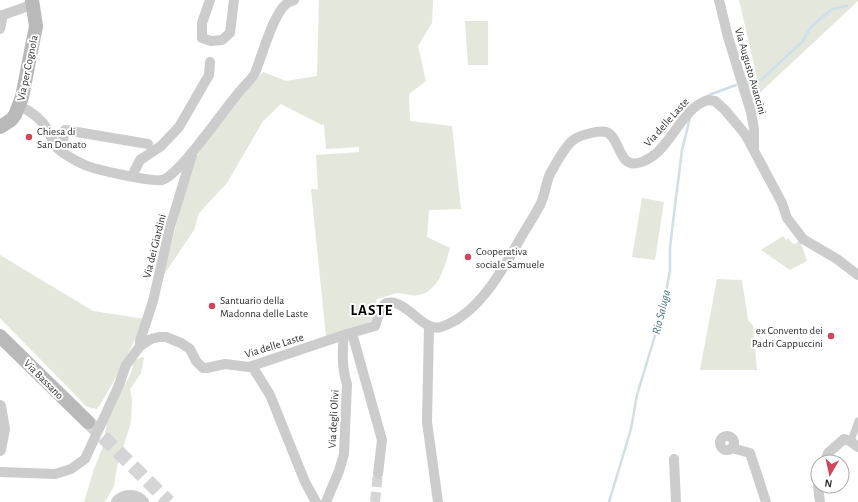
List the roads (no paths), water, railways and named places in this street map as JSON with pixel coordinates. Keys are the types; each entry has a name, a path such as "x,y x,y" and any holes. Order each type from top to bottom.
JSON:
{"main road":[{"name":"Via per Cognola","path":"0,127 11,120 20,106 35,32 36,20 33,2"},
{"name":"Via Bassano","path":"0,336 88,422"}],"street":[{"path":"210,0 202,24 202,38 211,41 222,40 230,33 234,0"},
{"name":"Via dei Giardini","path":"20,106 30,112 45,125 53,142 61,151 86,166 152,180 162,180 169,177 193,152 234,97 254,75 277,16 286,4 294,0"},
{"name":"Via Augusto Avancini","path":"719,0 754,129 754,149"},
{"path":"0,30 1,16 33,2"},
{"path":"132,176 140,160 161,146 179,127 209,75 210,62"},
{"name":"Via delle Laste","path":"0,472 55,474 71,469 85,459 119,385 126,365 140,346 151,339 166,337 181,342 190,349 196,361 203,368 225,364 245,367 374,326 381,308 386,303 394,303 404,307 429,327 435,329 459,318 470,310 483,296 502,269 542,202 550,174 569,144 578,136 602,131 607,132 611,134 624,157 636,164 652,157 670,137 692,108 704,101 715,101 725,110 745,134 782,203 787,218 803,239 837,259 858,275"},
{"path":"61,151 65,130 148,144"},
{"name":"Via dei Giardini","path":"140,346 140,341 153,301 170,227 193,152"},
{"path":"429,327 427,422 438,502"},
{"path":"348,334 382,440 378,474"},
{"name":"Via degli Olivi","path":"326,502 339,471 344,454 347,384 343,349 348,334"},
{"path":"252,366 270,395 305,482 316,502"},
{"path":"0,406 4,429 0,450"},
{"path":"852,438 858,421"},
{"path":"828,454 844,439 850,441 858,447"},
{"path":"732,448 750,453 766,502"},
{"path":"674,459 676,502"},
{"path":"117,502 120,498 130,496 142,500 143,502"}],"waterway":[{"name":"Rio Saluga","path":"746,83 761,80 802,42 811,27 832,9 847,6"},
{"name":"Rio Saluga","path":"709,95 736,85"},
{"name":"Rio Saluga","path":"609,502 631,429 637,395 663,309 670,270 670,248 682,150 690,118"}],"tunnel":[{"path":"88,422 169,502"},
{"path":"375,502 378,474"}],"place":[{"name":"Chiesa di San Donato","path":"29,137"},
{"name":"Cooperativa sociale Samuele","path":"468,257"},
{"name":"Santuario della Madonna delle Laste","path":"212,306"},
{"name":"ex Convento dei Padri Cappuccini","path":"831,336"}],"district":[{"name":"LASTE","path":"372,310"}]}
